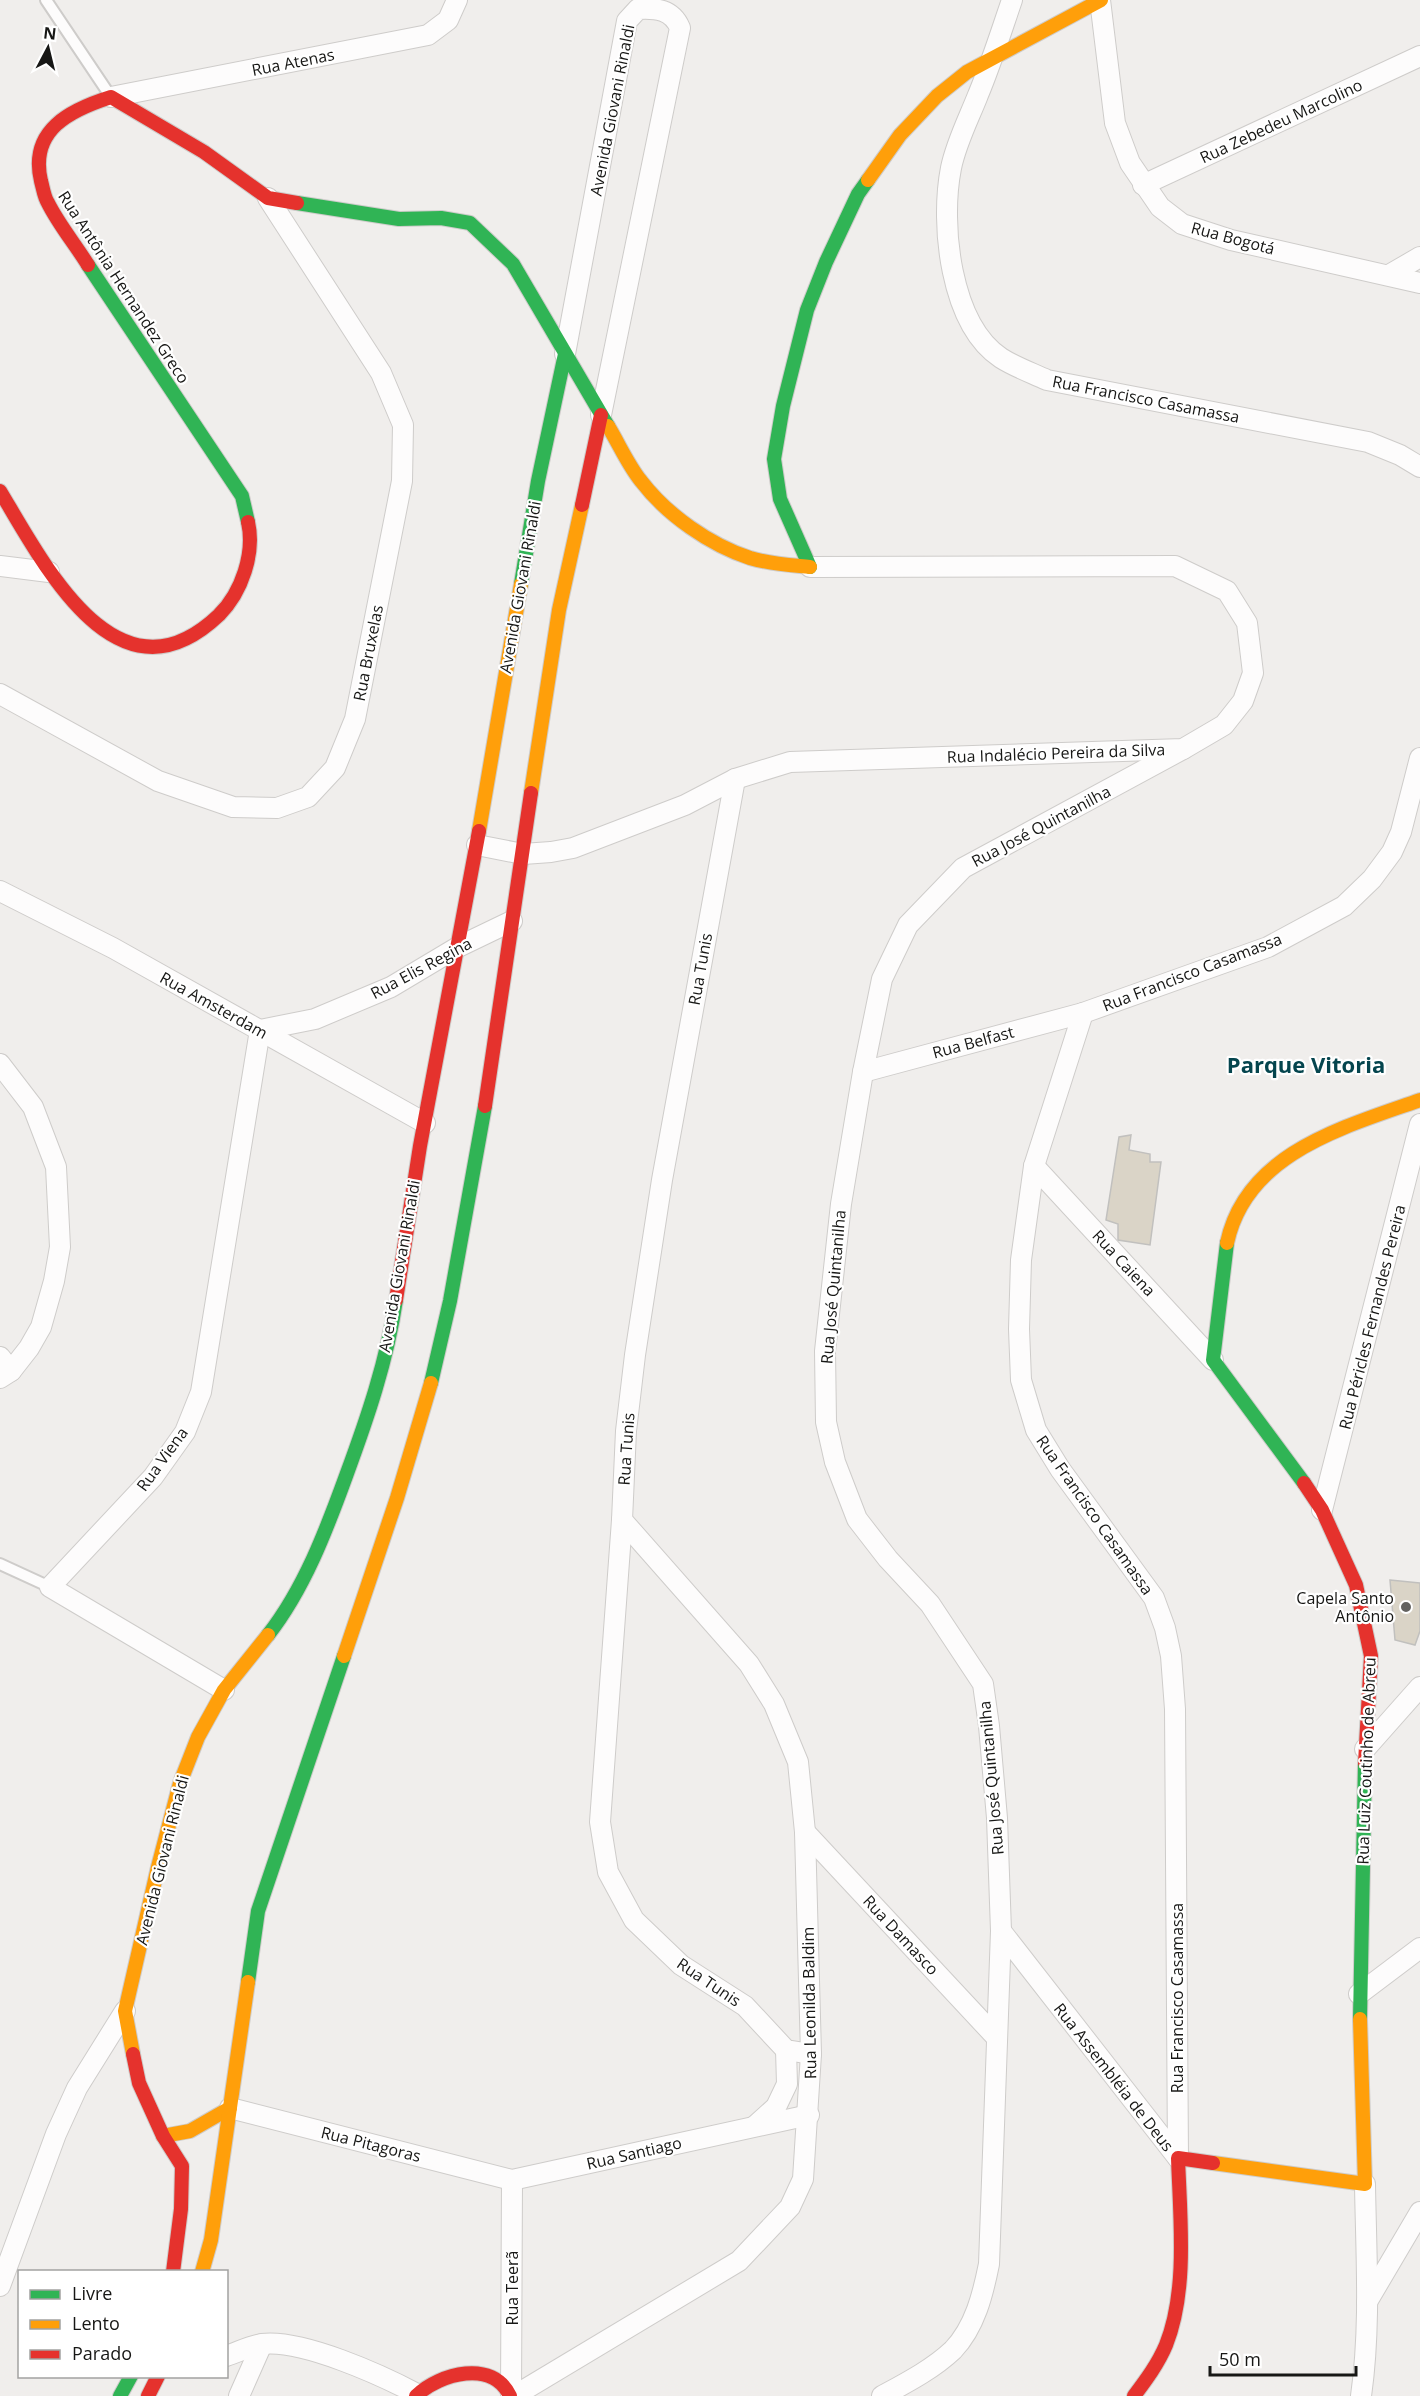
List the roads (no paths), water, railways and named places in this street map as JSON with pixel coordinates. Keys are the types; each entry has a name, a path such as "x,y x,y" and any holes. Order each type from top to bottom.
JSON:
{"street":[{"name":"Rua Atenas","path":"111,97 428,35 448,20 457,0"},
{"name":"Rua Francisco Casamassa","path":"1012,0 993,58 951,167 946,206 949,245 962,301 971,327 1000,357 1047,380 1368,442 1400,455 1420,467"},
{"path":"810,567 780,499 774,459 783,406 807,310 825,261 858,194 900,135 937,96 967,72 1100,0"},
{"name":"Rua Bogotá","path":"1100,0 1115,123 1130,163 1160,207 1182,224 1231,240 1420,283"},
{"name":"Avenida Giovani Rinaldi","path":"173,2270 182,2209 182,2166 163,2136 139,2083 125,2012 180,1783 198,1737 224,1690 282,1617 305,1574 332,1515 370,1411 394,1313 425,1123 477,845 538,482 565,354 627,21 638,9 653,8 666,11 676,19 680,28 559,610 477,1159 450,1301 432,1380 397,1498 258,1911 211,2240 202,2270"},
{"name":"Rua Zebedeu Marcolino","path":"1143,185 1420,56"},
{"path":"111,97 204,152 268,198 369,216 399,219 441,218 471,224 513,264 565,354"},
{"name":"Rua Antônia Hernandez Greco","path":"0,491 49,572 70,598 108,633 139,647 166,647 206,627 228,606 248,565 249,526 242,496 46,201 39,161 49,129 78,107 111,97"},
{"name":"Rua Bruxelas","path":"0,694 158,781 232,807 276,808 308,797 335,768 355,719 371,640 402,481 403,425 381,373 268,198"},
{"path":"1389,275 1420,257"},
{"name":"Rua Indalécio Pereira da Silva","path":"523,854 573,848 685,805 735,779 790,762 1183,749 1224,725 1243,701 1253,673 1247,623 1227,591 1175,566 810,567 750,558 713,541 653,496 640,480 565,354"},
{"path":"593,452 610,444 619,445"},
{"path":"0,566 49,572"},
{"name":"Rua José Quintanilha","path":"882,2396 914,2378 953,2349 974,2317 983,2293 989,2264 1000,1931 997,1818 983,1684 930,1604 888,1559 857,1519 835,1462 826,1422 827,1329 841,1204 863,1072 882,979 908,925 963,868 1183,749"},
{"name":"Rua Francisco Casamassa","path":"1134,2396 1167,2344 1175,2311 1179,2275 1175,1709 1171,1656 1165,1628 1154,1598 1060,1468 1036,1430 1021,1380 1019,1329 1021,1260 1034,1166 1083,1012 1268,947 1344,906 1372,879 1392,852 1401,832 1420,758"},
{"name":"Rua Tunis","path":"735,779 662,1180 635,1355 626,1431 622,1521 600,1822 608,1872 634,1920 681,1965 745,2006 786,2050"},
{"path":"477,845 523,854"},
{"name":"Rua Amsterdam","path":"0,891 112,948 425,1123"},
{"name":"Rua Elis Regina","path":"260,1030 315,1019 381,991 458,947 512,921"},
{"name":"Rua Belfast","path":"863,1072 1083,1012"},
{"name":"Rua Viena","path":"50,1587 153,1477 185,1432 201,1392 260,1030"},
{"path":"0,1064 33,1107 56,1167 60,1247 54,1281 41,1327 4,1368"},
{"path":"1213,1360 1224,1261 1230,1229 1252,1187 1264,1173 1317,1138 1420,1100"},
{"name":"Rua Péricles Fernandes Pereira","path":"1322,1510 1420,1124"},
{"name":"Rua Caiena","path":"1034,1166 1213,1360"},
{"name":"Rua Luiz Coutinho de Abreu","path":"1213,1360 1285,1456 1322,1510 1356,1585 1371,1656 1365,1749 1359,1994 1367,2302 1361,2396"},
{"name":"Rua Leonilda Baldim","path":"512,2396 739,2261 790,2207 803,2179 809,2115 811,2054 805,1833 798,1762 774,1704 748,1664 622,1521"},
{"path":"50,1587 224,1690"},
{"path":"1365,1749 1420,1687"},
{"name":"Rua Damasco","path":"805,1833 997,2038"},
{"name":"Rua Assembléia de Deus","path":"1000,1931 1178,2158 1365,2184"},
{"path":"1359,1994 1420,1948"},
{"path":"0,2286 56,2134 77,2088 125,2012"},
{"path":"755,2126 776,2107 787,2084 786,2050 811,2054"},
{"path":"163,2136 190,2132 206,2125 230,2108"},
{"name":"Rua Pitagoras","path":"230,2108 512,2180"},
{"path":"755,2126 809,2115"},
{"name":"Rua Santiago","path":"512,2180 755,2126"},
{"name":"Rua Teerã","path":"512,2180 512,2396"},
{"path":"1367,2302 1420,2212"},
{"path":"228,2355 262,2344 285,2345 311,2350 395,2382 416,2395 432,2382 456,2374 484,2374 503,2383 512,2396"},
{"path":"239,2396 262,2344"},
{"path":"120,2396 130,2378"}],"lane":[{"path":"46,0 111,97"},
{"path":"0,1564 50,1587"}],"place":[{"name":"Capela Santo Antônio","path":"1406,1607"}],"district":[{"name":"Parque Vitoria","path":"1306,1065"}]}
